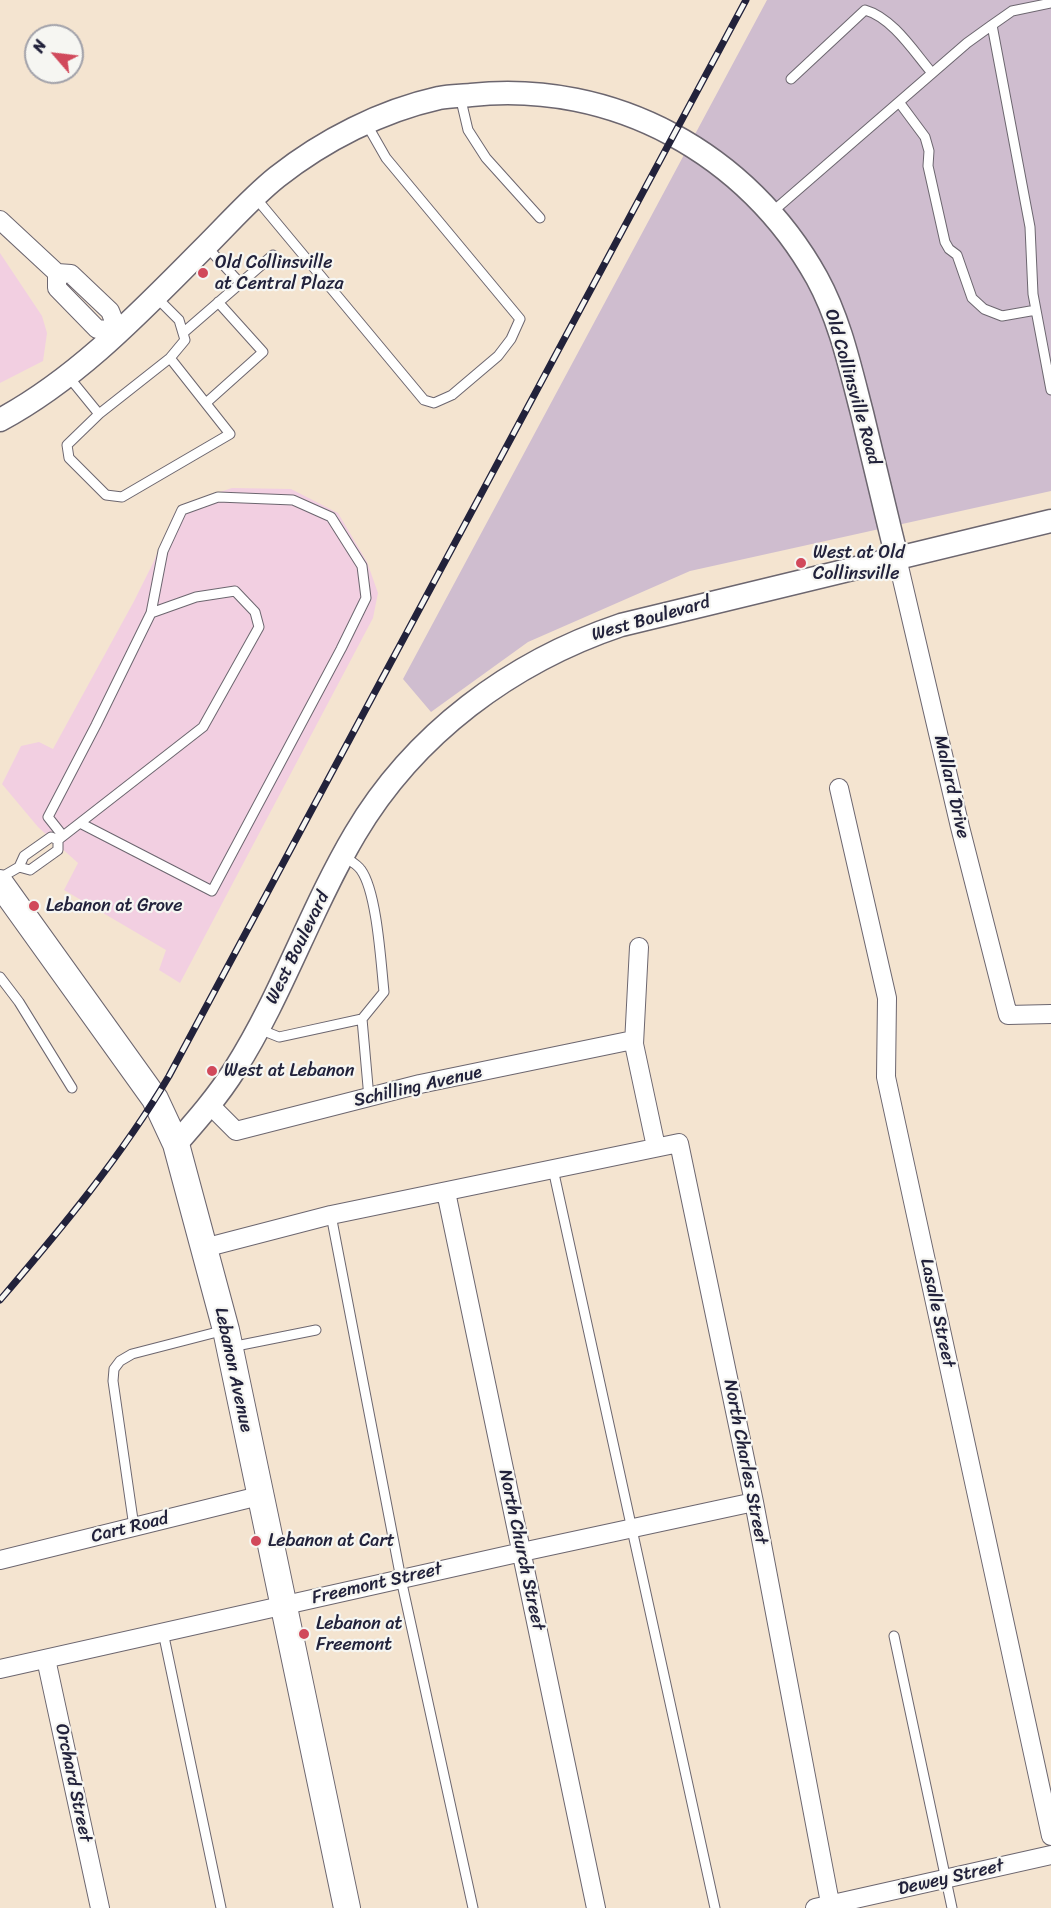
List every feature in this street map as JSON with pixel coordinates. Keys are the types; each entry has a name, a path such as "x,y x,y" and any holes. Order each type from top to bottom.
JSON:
{"main road":[{"name":"Lebanon Avenue","path":"6,876 155,1099 176,1144 227,1339 347,1908"}],"street":[{"name":"Old Collinsville Road","path":"0,420 68,376 118,332 255,196 277,177 329,141 380,116 440,98 503,91 560,96 616,109 673,134 710,157 739,181 771,213 809,265 835,316 850,366 897,558"},
{"path":"0,220 57,273 71,274 110,312 118,332"},
{"name":"West Boulevard","path":"176,1144 210,1105 259,1029 343,856 381,796 425,744 477,699 531,664 580,640 621,625 1051,521"},
{"name":"Mallard Drive","path":"897,558 960,827 1008,1015 1051,1014"},
{"name":"Lasalle Street","path":"839,788 887,998 885,1077 1051,1836"},
{"path":"204,1248 331,1215 656,1147 634,1044 639,947"},
{"name":"Schilling Avenue","path":"210,1105 236,1131 420,1084 622,1042 633,1040 634,1044"},
{"name":"North Charles Street","path":"656,1147 679,1143 754,1502 825,1907"},
{"name":"North Church Street","path":"446,1192 596,1908"},
{"name":"Cart Road","path":"0,1560 260,1496"},
{"name":"Freemont Street","path":"0,1669 754,1502"},
{"name":"Orchard Street","path":"46,1659 100,1908"},
{"name":"Dewey Street","path":"825,1907 1051,1854"}],"lane":[{"path":"771,213 967,43 1012,11 1051,3"},
{"path":"792,79 865,10 877,14 901,36 932,73"},
{"path":"992,25 1030,227 1033,294 1051,390"},
{"path":"460,96 468,130 486,158 540,218"},
{"path":"899,102 924,137 929,151 928,166 945,242 948,249 957,255 972,298 984,309 1002,316 1036,310"},
{"path":"255,196 424,400 434,403 452,395 498,356 511,339 520,319 386,158 366,123"},
{"path":"206,246 240,283"},
{"path":"183,333 273,255"},
{"path":"155,296 179,320 185,340 170,358 99,414 67,445 69,458 106,495 122,497 230,434 170,358"},
{"path":"206,403 263,352 218,302"},
{"path":"68,376 99,414"},
{"path":"6,876 30,870 58,850 60,838 48,817 151,613 163,551 182,510 218,497 293,500 331,517 362,566 366,598 212,891 80,823"},
{"path":"6,876 24,856 51,837 60,838 203,728 259,627 255,612 235,591 196,597 151,613"},
{"path":"259,1029 279,1037 362,1019 384,992 368,882 361,868 343,856"},
{"path":"0,977 19,1002 72,1088"},
{"path":"362,1019 369,1098"},
{"path":"553,1169 715,1908"},
{"path":"331,1215 401,1579 473,1908"},
{"path":"134,1527 115,1404 114,1369 120,1361 132,1354 227,1339 316,1329"},
{"path":"163,1632 221,1908"},
{"path":"894,1636 952,1908"}],"shaded area":[{"path":"767,0 1051,0 1051,491 690,571 528,642 431,712 403,679"},
{"path":"0,253 42,316 47,333 43,361 0,383"},
{"path":"232,488 291,489 338,513 367,562 378,593 373,618 180,983 159,970 166,950 64,890 78,863 38,827 2,784 21,746 39,742 53,749 133,603 174,514 184,504"}],"railway":[{"path":"0,1300 111,1164 169,1076 746,0"}],"place":[{"name":"Old Collinsville at Central Plaza","path":"203,273"},
{"name":"West at Old Collinsville","path":"801,563"},
{"name":"Lebanon at Grove","path":"34,906"},
{"name":"West at Lebanon","path":"212,1071"},
{"name":"Lebanon at Cart","path":"256,1541"},
{"name":"Lebanon at Freemont","path":"304,1634"}]}
